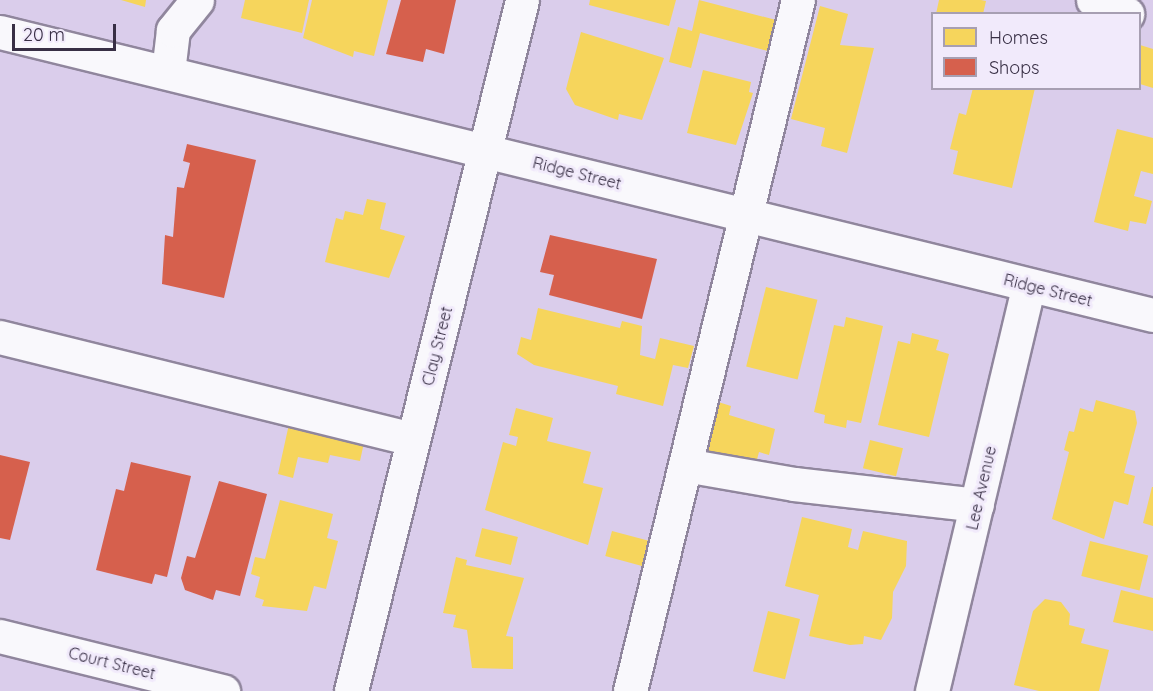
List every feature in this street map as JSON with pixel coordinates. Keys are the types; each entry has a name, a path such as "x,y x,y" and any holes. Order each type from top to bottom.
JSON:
{"street":[{"path":"168,72 173,30 198,0"},
{"name":"Clay Street","path":"351,691 522,0"},
{"path":"630,691 798,0"},
{"path":"1093,0 1122,12"},
{"name":"Ridge Street","path":"0,32 1153,315"},
{"name":"Lee Avenue","path":"932,691 1029,285"},
{"path":"0,338 414,439"},
{"path":"685,465 794,484 977,505"},
{"name":"Court Street","path":"0,636 223,691"}],"building: Homes":[{"path":"121,0 146,0 145,7"},
{"path":"245,0 309,0 302,33 241,18"},
{"path":"312,0 388,0 374,56 354,51 353,57 303,38"},
{"path":"590,0 676,0 669,26 589,5"},
{"path":"699,0 776,20 768,51 700,33 691,68 669,62 678,27 692,31"},
{"path":"939,0 986,1 983,12 936,12"},
{"path":"820,6 848,14 840,45 874,48 847,153 821,146 825,128 791,119"},
{"path":"581,32 664,58 642,120 619,114 618,120 575,105 566,89"},
{"path":"1141,45 1153,49 1153,88 1141,84"},
{"path":"703,70 751,82 749,92 753,93 736,145 687,133"},
{"path":"972,90 1035,90 1012,188 953,174 958,151 950,149 959,113 966,115"},
{"path":"1117,129 1153,138 1153,174 1141,171 1134,196 1152,201 1146,224 1130,221 1128,231 1094,222"},
{"path":"367,199 386,203 380,229 405,236 389,278 325,262 336,218 343,220 345,211 363,215"},
{"path":"766,287 817,300 798,379 746,367"},
{"path":"538,308 620,328 622,321 642,326 640,355 655,359 660,338 694,346 688,368 673,365 663,406 616,394 618,386 534,365 517,354 521,337 531,340"},
{"path":"846,317 883,326 861,423 847,420 846,428 824,423 825,415 814,412 834,325 844,327"},
{"path":"912,333 939,340 936,350 949,354 929,437 878,425 898,341 910,344"},
{"path":"1096,400 1135,411 1137,423 1124,473 1135,476 1128,505 1114,501 1104,539 1052,519 1069,452 1064,450 1069,431 1074,432 1080,408 1093,412"},
{"path":"715,401 731,406 729,415 775,429 769,455 759,452 755,467 701,454"},
{"path":"516,408 553,418 547,441 591,452 583,483 603,488 588,545 485,510 503,442 516,446 518,437 509,435"},
{"path":"289,424 365,438 360,461 330,455 328,463 298,457 293,478 278,474"},
{"path":"870,440 903,448 896,476 863,468"},
{"path":"1153,487 1153,526 1143,523"},
{"path":"280,500 333,514 327,538 338,541 326,589 314,586 307,611 262,606 264,600 255,597 260,577 251,574 255,557 265,559"},
{"path":"802,517 852,529 848,547 858,550 863,531 907,541 906,566 893,592 892,618 881,640 864,636 863,644 850,645 809,636 819,595 785,586"},
{"path":"482,528 518,537 511,565 475,556"},
{"path":"612,531 649,541 642,566 605,556"},
{"path":"1090,541 1148,556 1140,590 1081,576"},
{"path":"456,557 467,560 466,565 524,578 506,636 513,637 513,669 472,668 467,630 453,627 456,615 443,613"},
{"path":"1121,590 1153,598 1153,631 1113,622"},
{"path":"1045,599 1061,602 1070,614 1069,625 1085,629 1081,643 1109,650 1099,691 1039,691 1014,685 1033,611"},
{"path":"768,611 800,619 785,679 753,671"}],"building: Shops":[{"path":"401,0 456,0 444,54 426,49 423,62 386,54"},
{"path":"187,144 256,160 224,298 162,284 165,235 173,237 177,187 184,188 190,163 183,161"},
{"path":"550,235 657,259 642,319 549,295 554,275 540,272"},
{"path":"0,455 30,462 10,540 0,538"},
{"path":"131,462 191,476 167,577 155,574 152,584 96,570 116,489 124,491"},
{"path":"219,481 267,494 240,596 216,590 213,600 185,590 181,578 187,556 195,558"}]}
